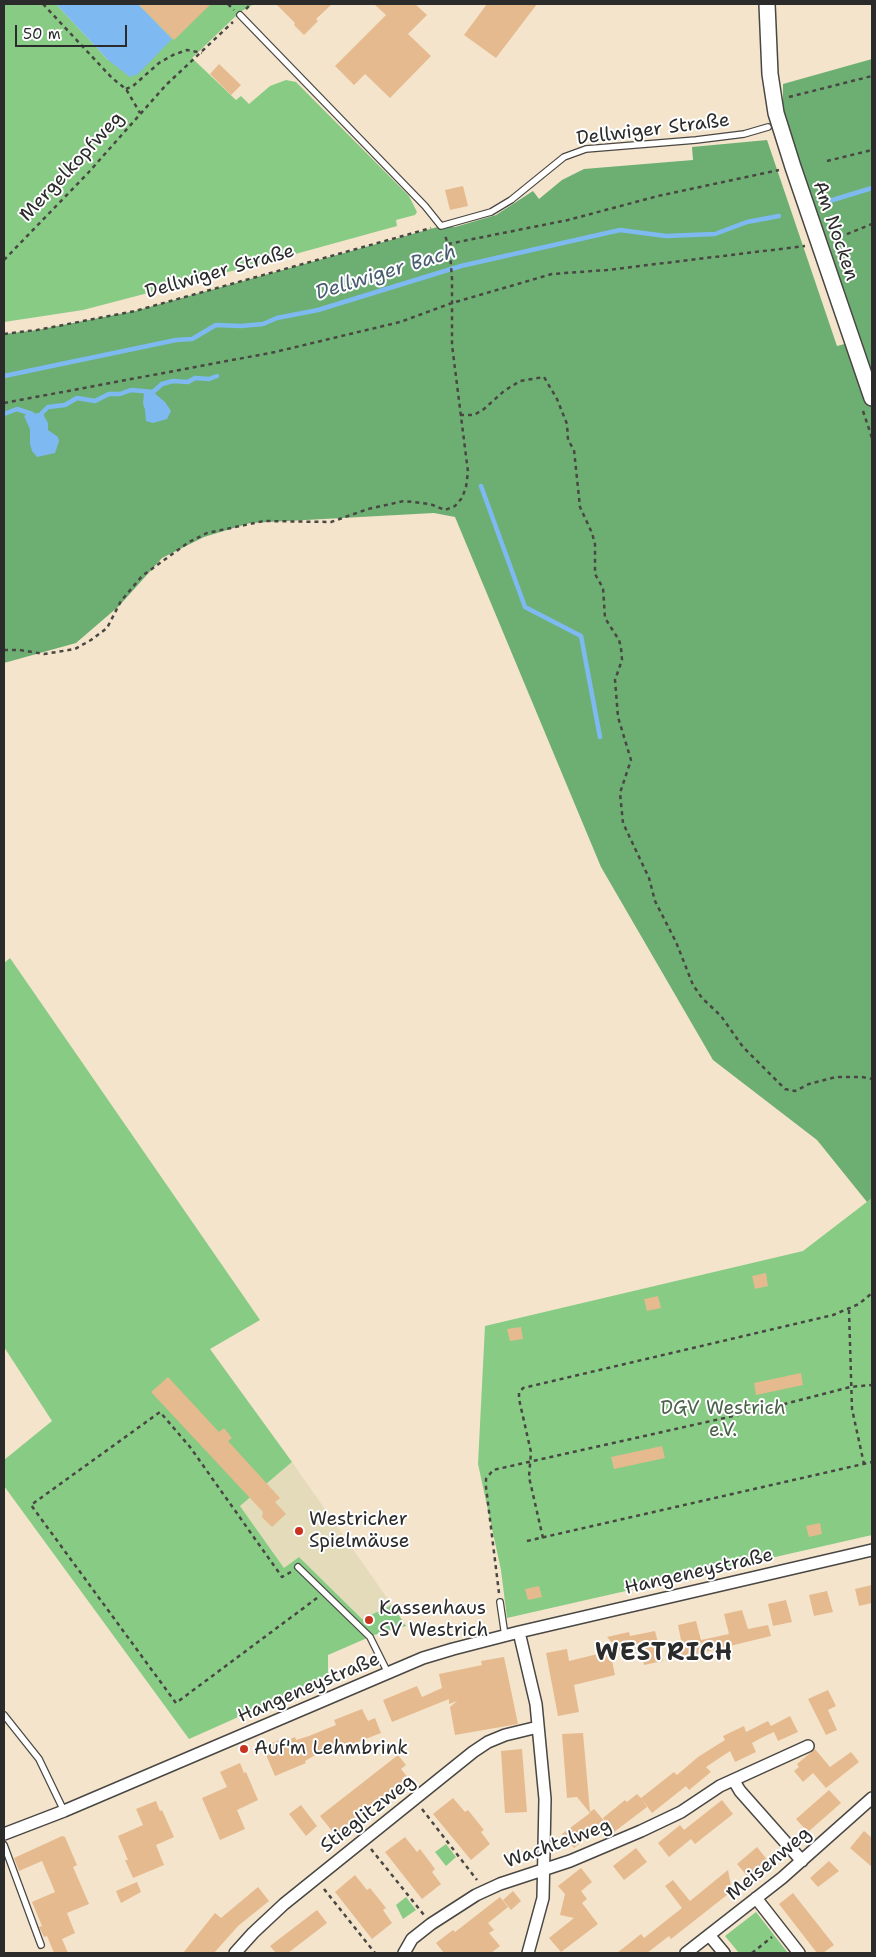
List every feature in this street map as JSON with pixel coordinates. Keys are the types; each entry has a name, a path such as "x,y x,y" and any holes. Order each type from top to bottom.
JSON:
{"street":[{"name":"Am Nocken","path":"766,4 770,74 776,113 872,398"},
{"name":"Hangeneystraße","path":"4,1834 64,1811 388,1673 438,1654 520,1632 872,1550"},
{"path":"520,1632 536,1704 546,1799 543,1898 528,1953"},
{"name":"Stieglitzweg","path":"235,1953 253,1933 316,1878 488,1742 505,1735 538,1727"},
{"name":"Wachtelweg","path":"404,1953 412,1939 458,1905 500,1884 570,1861 641,1831 681,1812 720,1786 808,1746"},
{"path":"734,1780 740,1791 802,1861"},
{"name":"Meisenweg","path":"686,1953 802,1861 871,1802"},
{"path":"756,1898 799,1953"},
{"path":"709,1935 724,1953"}],"lane":[{"path":"240,15 425,206 441,226"},
{"name":"Dellwiger Straße","path":"441,226 491,212 511,200 564,157 586,149 696,140 744,134 768,127"},
{"path":"298,1566 370,1637 388,1673"},
{"path":"500,1602 505,1636"},
{"path":"4,1715 39,1759 64,1811"},
{"path":"4,1845 41,1945"}],"path":[{"path":"43,4 112,78 126,89 140,113"},
{"path":"126,89 134,86 159,64 173,55 187,50 202,52 240,15"},
{"name":"Mergelkopfweg","path":"4,260 88,173 166,85 202,52"},
{"path":"776,113 782,100 872,76"},
{"path":"827,161 872,150"},
{"path":"448,244 568,220 658,196 793,167"},
{"path":"4,403 275,352 400,322 452,303 552,274 607,270 819,245 872,224"},
{"path":"4,650 20,650 44,654 75,649 91,640 107,628 124,596 142,576 189,542 207,533 264,521 331,522 368,509 404,501 430,504 445,510 455,506 462,498 468,472 452,345 450,252 441,226"},
{"name":"Dellwiger Straße","path":"4,334 54,327 135,311 441,226"},
{"path":"460,415 474,415 520,381 544,377 557,398 566,424 568,440 574,450 580,507 594,538 595,574 603,588 605,618 622,648 622,660 615,680 618,717 631,760 620,793 623,823 650,878 654,901 676,942 693,985 702,998 721,1016 743,1047 785,1089 795,1090 836,1077 872,1079"},
{"path":"543,1538 529,1477 530,1452 519,1399 519,1393 523,1388 816,1319 849,1310 872,1293"},
{"path":"849,1310 852,1409 864,1464"},
{"path":"500,1602 486,1479 498,1467 509,1467 750,1413 850,1387 872,1385"},
{"path":"298,1566 282,1577 190,1447 160,1412 31,1505 176,1703 325,1593"},
{"path":"527,1541 872,1462"},
{"path":"415,1800 469,1869"},
{"path":"364,1840 420,1911"},
{"path":"316,1878 375,1953"},
{"path":"752,1953 781,1930"}],"shaded area":[{"name":"Westricher Spielmäuse","path":"292,1462 392,1605 362,1619 299,1557 284,1568 240,1506"}],"green space":[{"path":"4,4 56,4 108,60 172,39 138,4 254,4 240,12 192,58 236,100 241,96 249,104 270,86 286,80 296,82 409,196 417,212 415,215 396,220 397,226 270,261 83,310 4,322"},
{"path":"872,59 872,1198 867,1202 817,1140 713,1060 601,867 455,517 434,513 250,523 204,537 162,558 119,606 76,643 4,663 4,334 37,330 135,311 441,226 455,227 496,215 533,191 539,199 562,180 584,169 693,160 692,147 767,140 837,346 852,342 860,339 783,111 783,84"},
{"path":"10,958 260,1320 210,1349 292,1462 240,1506 284,1568 299,1557 362,1619 392,1605 406,1626 374,1635 328,1655 328,1677 189,1739 4,1486 4,1460 52,1421 4,1347 4,963"},
{"name":"DGV Westrich e.V.","path":"872,1198 872,1535 507,1618 501,1570 478,1464 485,1326 803,1251"},
{"path":"446,1844 456,1857 446,1866 435,1852"},
{"path":"406,1897 416,1910 403,1919 396,1905"},
{"path":"756,1912 788,1953 739,1953 725,1936"}],"water":[{"path":"56,4 138,4 172,39 138,74 130,77 108,60"},
{"path":"140,389 153,392 165,402 171,411 167,419 153,423 146,421 143,403 144,394"},
{"path":"44,409 48,430 58,437 59,441 55,453 37,457 32,451 30,429 24,416 39,413"}],"building":[{"path":"138,4 211,4 174,40"},
{"path":"276,4 332,4 316,19 318,21 304,35"},
{"path":"374,4 415,4 427,15 408,34 431,56 390,98 365,74 354,85 335,66 386,15"},
{"path":"487,4 537,4 496,58 464,35"},
{"path":"219,64 241,85 231,95 210,74"},
{"path":"463,186 468,206 450,210 445,190"},
{"path":"766,1273 768,1286 755,1289 752,1276"},
{"path":"658,1296 661,1308 647,1311 644,1299"},
{"path":"521,1327 523,1339 510,1341 507,1329"},
{"path":"801,1373 803,1385 756,1395 754,1383"},
{"path":"168,1377 219,1432 224,1428 232,1438 228,1441 280,1498 275,1502 286,1514 272,1527 262,1517 263,1512 151,1392"},
{"path":"662,1446 665,1458 614,1469 611,1457"},
{"path":"820,1523 822,1534 809,1537 806,1526"},
{"path":"872,1585 872,1603 859,1606 855,1589"},
{"path":"539,1586 542,1597 528,1600 525,1589"},
{"path":"827,1591 833,1612 814,1616 809,1595"},
{"path":"786,1600 792,1622 773,1626 768,1604"},
{"path":"742,1610 748,1629 768,1625 771,1636 676,1659 673,1648 682,1645 678,1625 696,1621 701,1640 729,1634 724,1614"},
{"path":"655,1631 663,1661 644,1665 640,1648 621,1653 607,1637 629,1632 630,1636"},
{"path":"567,1649 569,1661 610,1651 615,1675 574,1685 579,1712 558,1716 546,1653"},
{"path":"504,1657 518,1724 455,1735 450,1707 457,1701 449,1704 449,1699 392,1722 383,1700 417,1686 422,1697 442,1688 439,1674 482,1665 481,1661"},
{"path":"828,1690 836,1706 828,1710 837,1730 826,1735 808,1699"},
{"path":"362,1709 368,1721 375,1718 381,1733 345,1747 344,1743 317,1754 305,1761 306,1763 275,1776 264,1750 273,1746 272,1743 285,1738 286,1741 295,1737 296,1740 309,1736 336,1725 334,1720"},
{"path":"790,1716 798,1732 778,1741 774,1732 763,1737 752,1743 756,1752 735,1762 730,1751 706,1767 711,1772 689,1790 686,1786 652,1813 641,1798 674,1772 677,1775 698,1757 725,1740 723,1736 744,1726 746,1732 768,1721 771,1726"},
{"path":"583,1733 590,1812 594,1809 606,1823 574,1848 562,1834 590,1813 577,1797 567,1798 562,1734"},
{"path":"522,1749 527,1812 505,1813 501,1751"},
{"path":"815,1749 830,1767 851,1752 859,1762 826,1788 813,1773 803,1782 794,1771 799,1767 797,1764"},
{"path":"398,1755 406,1765 401,1769 409,1779 336,1836 320,1816"},
{"path":"240,1763 258,1800 237,1810 245,1829 220,1840 202,1798 227,1787 220,1772"},
{"path":"829,1790 841,1803 808,1832 796,1819"},
{"path":"637,1794 647,1807 614,1832 603,1818 625,1800 627,1802"},
{"path":"453,1798 465,1812 468,1810 484,1830 481,1832 490,1844 471,1860 433,1814"},
{"path":"722,1800 733,1814 695,1844 691,1839 669,1857 658,1843 680,1825 684,1830"},
{"path":"156,1801 174,1837 156,1845 164,1865 133,1878 118,1836 143,1825 136,1809"},
{"path":"301,1805 317,1826 306,1836 289,1814"},
{"path":"864,1831 872,1838 872,1867 850,1848"},
{"path":"62,1836 65,1837 77,1865 73,1867 89,1904 67,1913 75,1933 62,1939 68,1953 54,1953 47,1936 44,1937 39,1927 42,1926 32,1902 55,1892 42,1861 19,1871 14,1858"},
{"path":"405,1837 417,1852 420,1849 435,1869 432,1872 441,1884 422,1899 385,1852"},
{"path":"757,1847 769,1862 749,1878 737,1864"},
{"path":"636,1848 647,1862 624,1880 613,1866"},
{"path":"829,1861 839,1871 818,1887 810,1878"},
{"path":"581,1868 592,1882 581,1891 587,1899 582,1903 598,1924 561,1952 549,1938 574,1918 560,1915 565,1894 558,1886"},
{"path":"728,1870 732,1891 671,1939 669,1936 647,1953 617,1953 641,1934 644,1938 682,1908 665,1886 673,1880 690,1901"},
{"path":"355,1875 367,1890 370,1888 386,1908 383,1910 392,1923 372,1939 335,1892"},
{"path":"137,1882 141,1892 121,1903 116,1891"},
{"path":"258,1887 269,1901 238,1926 214,1953 183,1953 215,1913 221,1918"},
{"path":"513,1891 521,1901 511,1910 503,1900"},
{"path":"793,1893 834,1945 823,1953 817,1953 779,1904"},
{"path":"500,1897 508,1907 488,1923 494,1930 489,1933 500,1946 491,1953 444,1953 436,1943 453,1930 455,1932"},
{"path":"317,1910 327,1923 288,1953 276,1953 270,1946"}],"waterway":[{"name":"Dellwiger Bach","path":"826,202 872,188"},
{"name":"Dellwiger Bach","path":"4,376 176,340 192,339 216,325 241,326 263,324 277,318 318,310 461,266 620,230 666,236 715,234 747,222 779,216"},
{"path":"42,413 48,407 65,405 77,398 95,401 109,394 120,394 131,390 153,392 162,384 173,381 188,382 195,378 209,379 217,376"},
{"path":"4,414 17,409 32,414"},
{"path":"481,486 525,607 581,636 600,737"}],"place":[{"name":"Westricher Spielmäuse","path":"299,1531"},
{"name":"Kassenhaus SV Westrich","path":"369,1620"},
{"name":"Auf'm Lehmbrink","path":"244,1749"}],"district":[{"name":"WESTRICH","path":"664,1654"}]}
